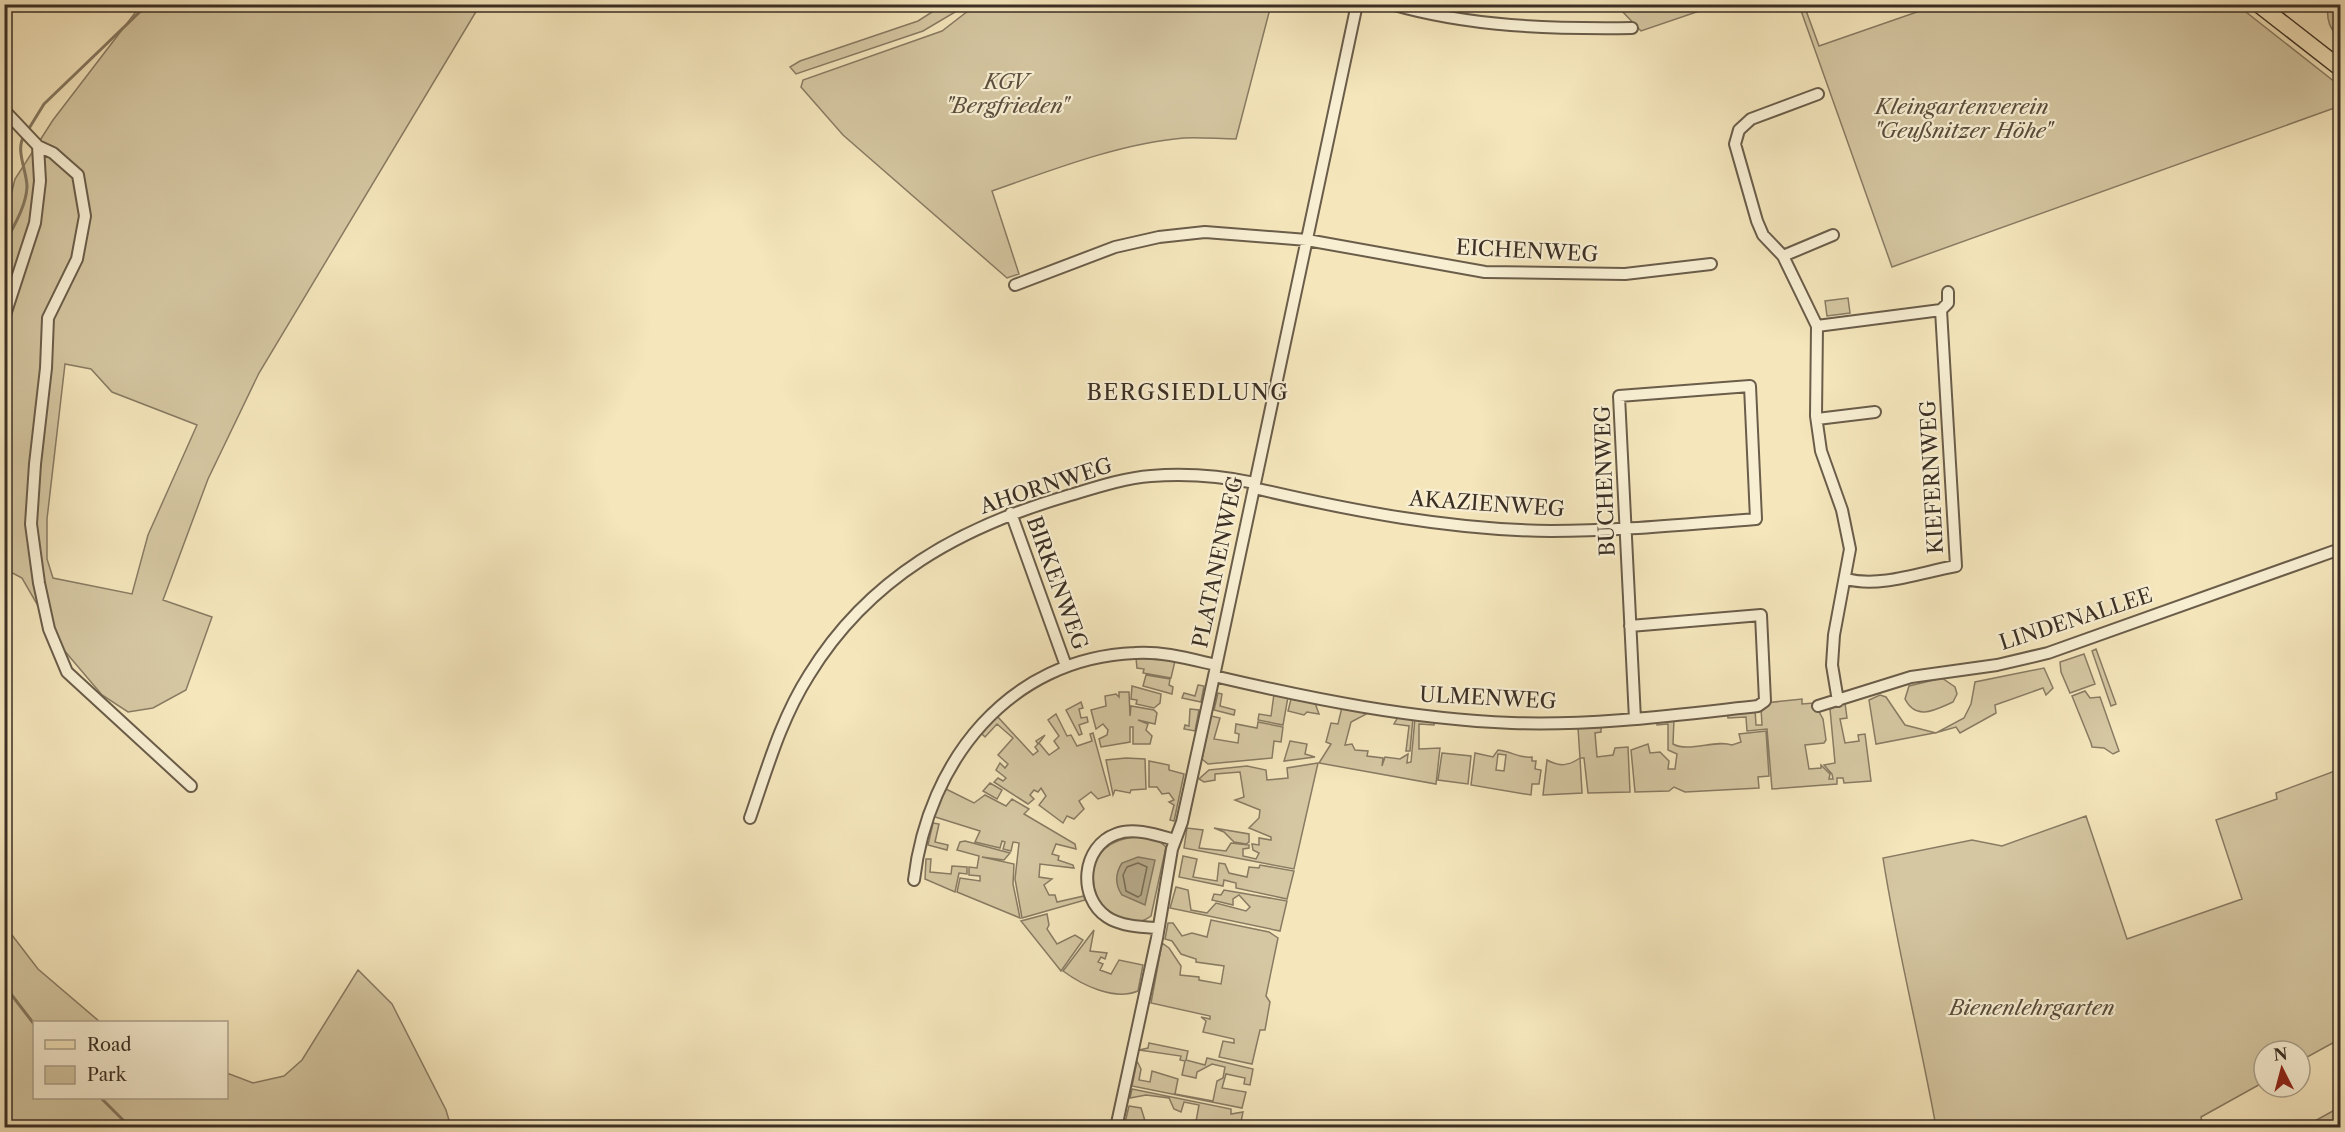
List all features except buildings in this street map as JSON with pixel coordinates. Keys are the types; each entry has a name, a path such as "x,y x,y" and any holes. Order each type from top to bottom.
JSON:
{"main road":[{"path":"2259,4 2340,68"}],"street":[{"name":"PLATANENWEG","path":"1116,1128 1156,928 1215,671 1357,4"},
{"path":"1391,4 1420,13 1490,24 1563,29 1632,28"},
{"path":"1818,94 1751,119 1738,130 1735,144 1763,235 1783,255 1817,326 1817,418 1821,451 1842,510 1850,549 1834,635 1832,664 1838,701"},
{"path":"4,110 35,142 53,153 78,175 85,216 77,259 48,318 46,368 35,464 32,524 39,583 49,629 67,672 191,786"},
{"path":"4,318 36,215 40,181 35,142"},
{"name":"EICHENWEG","path":"1015,285 1115,247 1159,237 1205,232 1307,240 1485,272 1625,274 1679,270 1711,264"},
{"path":"1783,255 1833,234"},
{"name":"KIEFERNWEG","path":"1846,579 1858,582 1875,581 1956,566 1941,310 1948,303 1948,292"},
{"path":"1817,326 1941,310"},
{"name":"BUCHENWEG","path":"1635,719 1619,396 1750,386 1756,519"},
{"path":"1817,418 1875,412"},
{"name":"AHORNWEG","path":"750,818 785,718 809,674 848,622 891,580 921,559 952,540 1011,513 1102,485 1149,476 1191,475 1255,485"},
{"name":"AKAZIENWEG","path":"1255,485 1335,507 1426,522 1551,531 1624,529 1756,519"},
{"name":"BIRKENWEG","path":"1011,513 1066,666"},
{"name":"LINDENALLEE","path":"1818,706 1911,677 2012,662 2048,653 2340,549"},
{"name":"ULMENWEG","path":"1215,671 1337,703 1443,717 1512,723 1635,719 1762,704 1765,701 1761,615 1630,626"},
{"name":"BIRKENWEG","path":"914,880 917,855 932,805 946,773 967,742 1017,691 1066,666 1086,660 1135,653 1161,654 1215,671"},
{"path":"1156,928 1134,925 1107,917 1088,891 1088,866 1099,846 1117,833 1138,832 1175,840"}],"green space":[{"name":"KGV \"Bergfrieden\"","path":"977,4 1271,5 1236,139 1184,138 1136,145 1087,158 992,191 1019,274 1007,278 843,135 801,87 803,80 942,31"},
{"path":"141,5 480,5 259,373 208,479 163,600 212,617 186,690 153,708 128,712 102,695 63,649 22,578 5,569 5,219 15,179 53,120","holes":["65,364 91,369 112,392 197,425 148,535 132,594 53,578 47,559 47,519"]},
{"path":"943,5 967,5 923,31 796,74 790,67 800,61 918,21"},
{"path":"1620,5 1717,5 1641,31 1622,11"},
{"name":"Kleingartenverein \"Geußnitzer Höhe\"","path":"1799,5 1804,5 1819,46 1937,5 2237,5 2340,86 2340,106 1892,267"},
{"path":"2328,5 2340,5 2340,39 2330,24"},
{"path":"1848,298 1850,313 1827,316 1825,301"},
{"path":"2096,649 2116,704 2111,706 2092,651"},
{"path":"2084,654 2095,684 2070,693 2061,672 2060,662"},
{"path":"1136,658 1175,661 1171,678 1143,673 1144,669 1137,668"},
{"path":"2044,668 2053,688 2046,695 2043,688 1995,705 1996,713 1960,733 1956,727 1937,732 1964,718 1971,704 1975,682"},
{"path":"1146,675 1170,679 1169,685 1173,687 1172,694 1143,686"},
{"path":"1942,678 1955,687 1957,694 1953,702 1926,712 1920,712 1909,706 1905,699 1909,686"},
{"path":"1198,685 1204,686 1201,702 1182,698 1184,693 1195,696"},
{"path":"1132,686 1161,694 1160,703 1154,708 1136,704 1137,700 1131,699"},
{"path":"2085,691 2090,698 2100,697 2119,751 2113,754 2104,748 2092,747 2072,696"},
{"path":"1119,692 1129,692 1130,716 1131,706 1154,710 1157,713 1155,724 1138,720 1148,724 1146,730 1152,736 1150,744 1133,744 1133,727 1130,727 1130,742 1101,747 1099,739 1107,735 1108,730 1103,724 1096,729 1091,710 1106,706 1105,696 1116,694 1119,697"},
{"path":"1218,693 1222,694 1220,706 1235,710 1234,715 1214,710"},
{"path":"1274,694 1288,697 1283,725 1258,720 1259,714 1271,716"},
{"path":"1880,695 1886,697 1905,725 1935,733 1876,744 1869,700"},
{"path":"1291,699 1315,703 1319,714 1307,712 1304,715 1288,711"},
{"path":"1802,699 1802,704 1814,703 1823,719 1826,740 1824,743 1805,745 1809,769 1821,768 1821,765 1830,774 1829,779 1833,779 1832,774 1824,765 1835,763 1830,709 1845,703 1847,718 1840,719 1845,743 1859,741 1858,735 1865,734 1871,781 1844,783 1843,778 1837,778 1837,784 1772,789 1767,729 1747,731 1746,717 1728,718 1727,711 1755,709 1756,725 1762,725 1761,708 1765,703"},
{"path":"1081,702 1083,708 1079,709 1081,718 1087,717 1088,722 1079,725 1082,734 1079,735 1066,710"},
{"path":"1342,707 1372,711 1351,722 1345,745 1352,744 1355,750 1368,751 1367,756 1383,758 1382,766 1385,757 1400,759 1408,754 1407,763 1411,762 1415,718 1435,720 1434,725 1419,724 1419,749 1440,748 1436,784 1319,763 1331,744 1326,742 1331,723 1338,724"},
{"path":"1190,709 1199,710 1195,731 1184,729 1185,725 1189,726"},
{"path":"1056,714 1067,736 1071,735 1077,746 1092,741 1090,734 1093,733 1110,795 1098,799 1091,792 1079,801 1084,809 1074,819 1067,816 1063,823 1039,805 1046,796 1041,788 1038,792 1034,790 1030,795 1034,799 1028,804 994,782 998,778 1003,781 1006,778 996,770 1000,763 1005,768 1008,764 998,755 1013,738 997,724 985,737 981,733 996,715 1033,755 1038,751 1035,747 1038,744 1036,741 1045,735 1039,743 1049,755 1059,748 1054,741 1059,736 1048,720"},
{"path":"1211,716 1220,718 1214,739 1238,743 1239,734 1235,733 1236,724 1257,728 1258,722 1283,727 1281,742 1274,741 1272,758 1208,764 1202,759"},
{"path":"1398,717 1413,718 1410,751 1406,751 1409,726 1394,724"},
{"path":"1674,718 1673,744 1679,746 1732,745 1741,742 1739,734 1766,731 1769,776 1758,777 1759,788 1685,792 1674,787 1669,791 1635,792 1631,750 1648,744 1650,753 1660,752 1669,761 1668,769 1675,769 1677,754 1668,750 1668,724 1657,725 1657,720"},
{"path":"1601,726 1601,732 1595,733 1597,757 1613,755 1615,748 1628,747 1630,792 1588,793 1584,758 1580,758 1578,728"},
{"path":"1290,741 1307,744 1305,754 1315,757 1284,761"},
{"path":"1498,750 1523,757 1532,757 1532,761 1536,761 1535,769 1541,770 1539,784 1532,784 1531,795 1471,785 1475,753 1493,757","holes":["1498,754 1506,755 1504,771 1496,770"]},
{"path":"1442,753 1471,756 1468,784 1438,780"},
{"path":"1580,758 1582,793 1543,795 1547,760 1564,765"},
{"path":"1145,759 1146,789 1131,790 1130,793 1115,790 1113,795 1106,760"},
{"path":"1149,761 1169,765 1169,770 1184,774 1174,821 1170,820 1174,805 1169,802 1174,800 1169,793 1162,794 1157,787 1149,787"},
{"path":"1318,763 1294,869 1184,848 1187,828 1203,830 1199,848 1226,851 1231,843 1249,845 1249,848 1243,849 1243,856 1256,859 1259,853 1253,850 1252,844 1259,845 1259,838 1271,840 1271,837 1249,828 1259,818 1260,810 1235,800 1244,797 1240,772 1215,774 1215,780 1204,782 1199,779 1209,770 1247,766 1266,770 1267,780 1288,778 1287,768"},
{"name":"Bienenlehrgarten","path":"2340,769 2340,1039 2312,1054 2312,1039 2252,1039 2252,1089 2201,1117 2203,1127 1936,1127 1883,858 1972,840 2002,846 2086,816 2127,939 2242,899 2216,820 2277,799 2276,793"},
{"path":"990,783 1002,790 997,799 983,791"},
{"path":"944,788 974,803 985,795 1006,806 1012,799 1029,809 1024,814 1075,844 1076,849 1056,844 1052,854 1059,856 1058,860 1073,865 1074,868 1040,864 1039,877 1052,879 1044,885 1049,895 1055,895 1057,902 1084,896 1085,900 1022,918 1015,879 1019,843 1013,842 1011,851 1003,849 1005,842 1002,841 1000,848 975,842 980,831 932,816"},
{"path":"933,823 939,824 935,842 948,845 947,850 928,845"},
{"path":"1214,828 1249,834 1249,842 1246,844 1234,842 1224,832"},
{"path":"1138,837 1158,840 1166,847 1151,916 1138,921 1112,913 1100,902 1093,889 1092,875 1095,861 1104,849 1118,841"},
{"path":"965,841 1010,853 1004,860 982,857 1014,864 1013,884 1020,918 957,892 960,878 980,881 980,876 969,875 969,867 977,868 979,856 957,850 960,842"},
{"path":"1183,856 1197,859 1193,877 1217,881 1219,863 1225,864 1229,873 1247,877 1249,867 1259,868 1260,865 1294,871 1287,899 1236,888 1236,883 1224,880 1223,886 1179,877"},
{"path":"926,859 931,859 930,872 951,874 952,866 967,867 967,874 959,873 955,892 925,879"},
{"path":"1176,887 1188,890 1191,910 1207,913 1216,903 1246,911 1250,907 1239,895 1233,899 1233,905 1212,900 1214,894 1221,895 1224,890 1287,901 1280,931 1170,908"},
{"path":"1047,914 1049,925 1047,929 1057,944 1075,935 1083,940 1061,971 1021,921"},
{"path":"1211,920 1269,932 1278,938 1266,996 1270,1002 1265,1030 1260,1030 1252,1064 1219,1057 1223,1041 1234,1043 1234,1039 1203,1032 1206,1021 1201,1017 1210,1019 1210,1016 1151,1003 1162,943 1169,948 1181,966 1180,975 1199,977 1199,980 1221,984 1224,966 1196,962 1196,959 1181,954 1172,941 1165,939 1168,923 1173,923 1182,936 1192,933 1207,937"},
{"path":"5,926 38,969 99,1021 33,1021 33,1099 228,1099 228,1073 253,1083 284,1076 302,1060 358,970 392,1004 446,1110 451,1127 5,1127"},
{"path":"1094,930 1090,951 1107,953 1105,959 1101,957 1098,962 1103,964 1100,970 1111,974 1119,960 1143,965 1138,991 1129,994 1109,993 1089,986 1063,971"},
{"path":"1149,1043 1188,1051 1186,1060 1205,1065 1207,1058 1253,1069 1250,1085 1244,1084 1245,1078 1226,1074 1222,1088 1246,1092 1242,1108 1132,1086 1137,1061 1141,1069 1139,1080 1150,1082 1152,1071 1178,1079 1175,1094 1213,1101 1217,1081 1223,1078 1225,1067 1212,1064 1197,1072 1196,1078 1182,1075 1185,1061 1180,1060 1181,1056 1139,1050 1148,1048"},
{"path":"1132,1089 1231,1109 1231,1114 1243,1112 1240,1127 1195,1127 1199,1105 1184,1102 1181,1112 1174,1109 1169,1098 1146,1095 1130,1098"},
{"path":"1129,1106 1141,1108 1146,1124 1158,1127 1124,1127"},
{"path":"2340,1107 2340,1127 2304,1127"}],"water":[{"path":"1138,857 1155,860 1145,905 1122,895 1117,883 1118,871 1122,863"}],"waterway":[{"path":"28,130 44,104 148,4"},
{"path":"4,245 26,194 27,181 21,148 24,136"},
{"path":"4,985 33,1023"},
{"path":"102,1099 131,1128"}],"district":[{"name":"BERGSIEDLUNG","path":"1188,392"}]}
